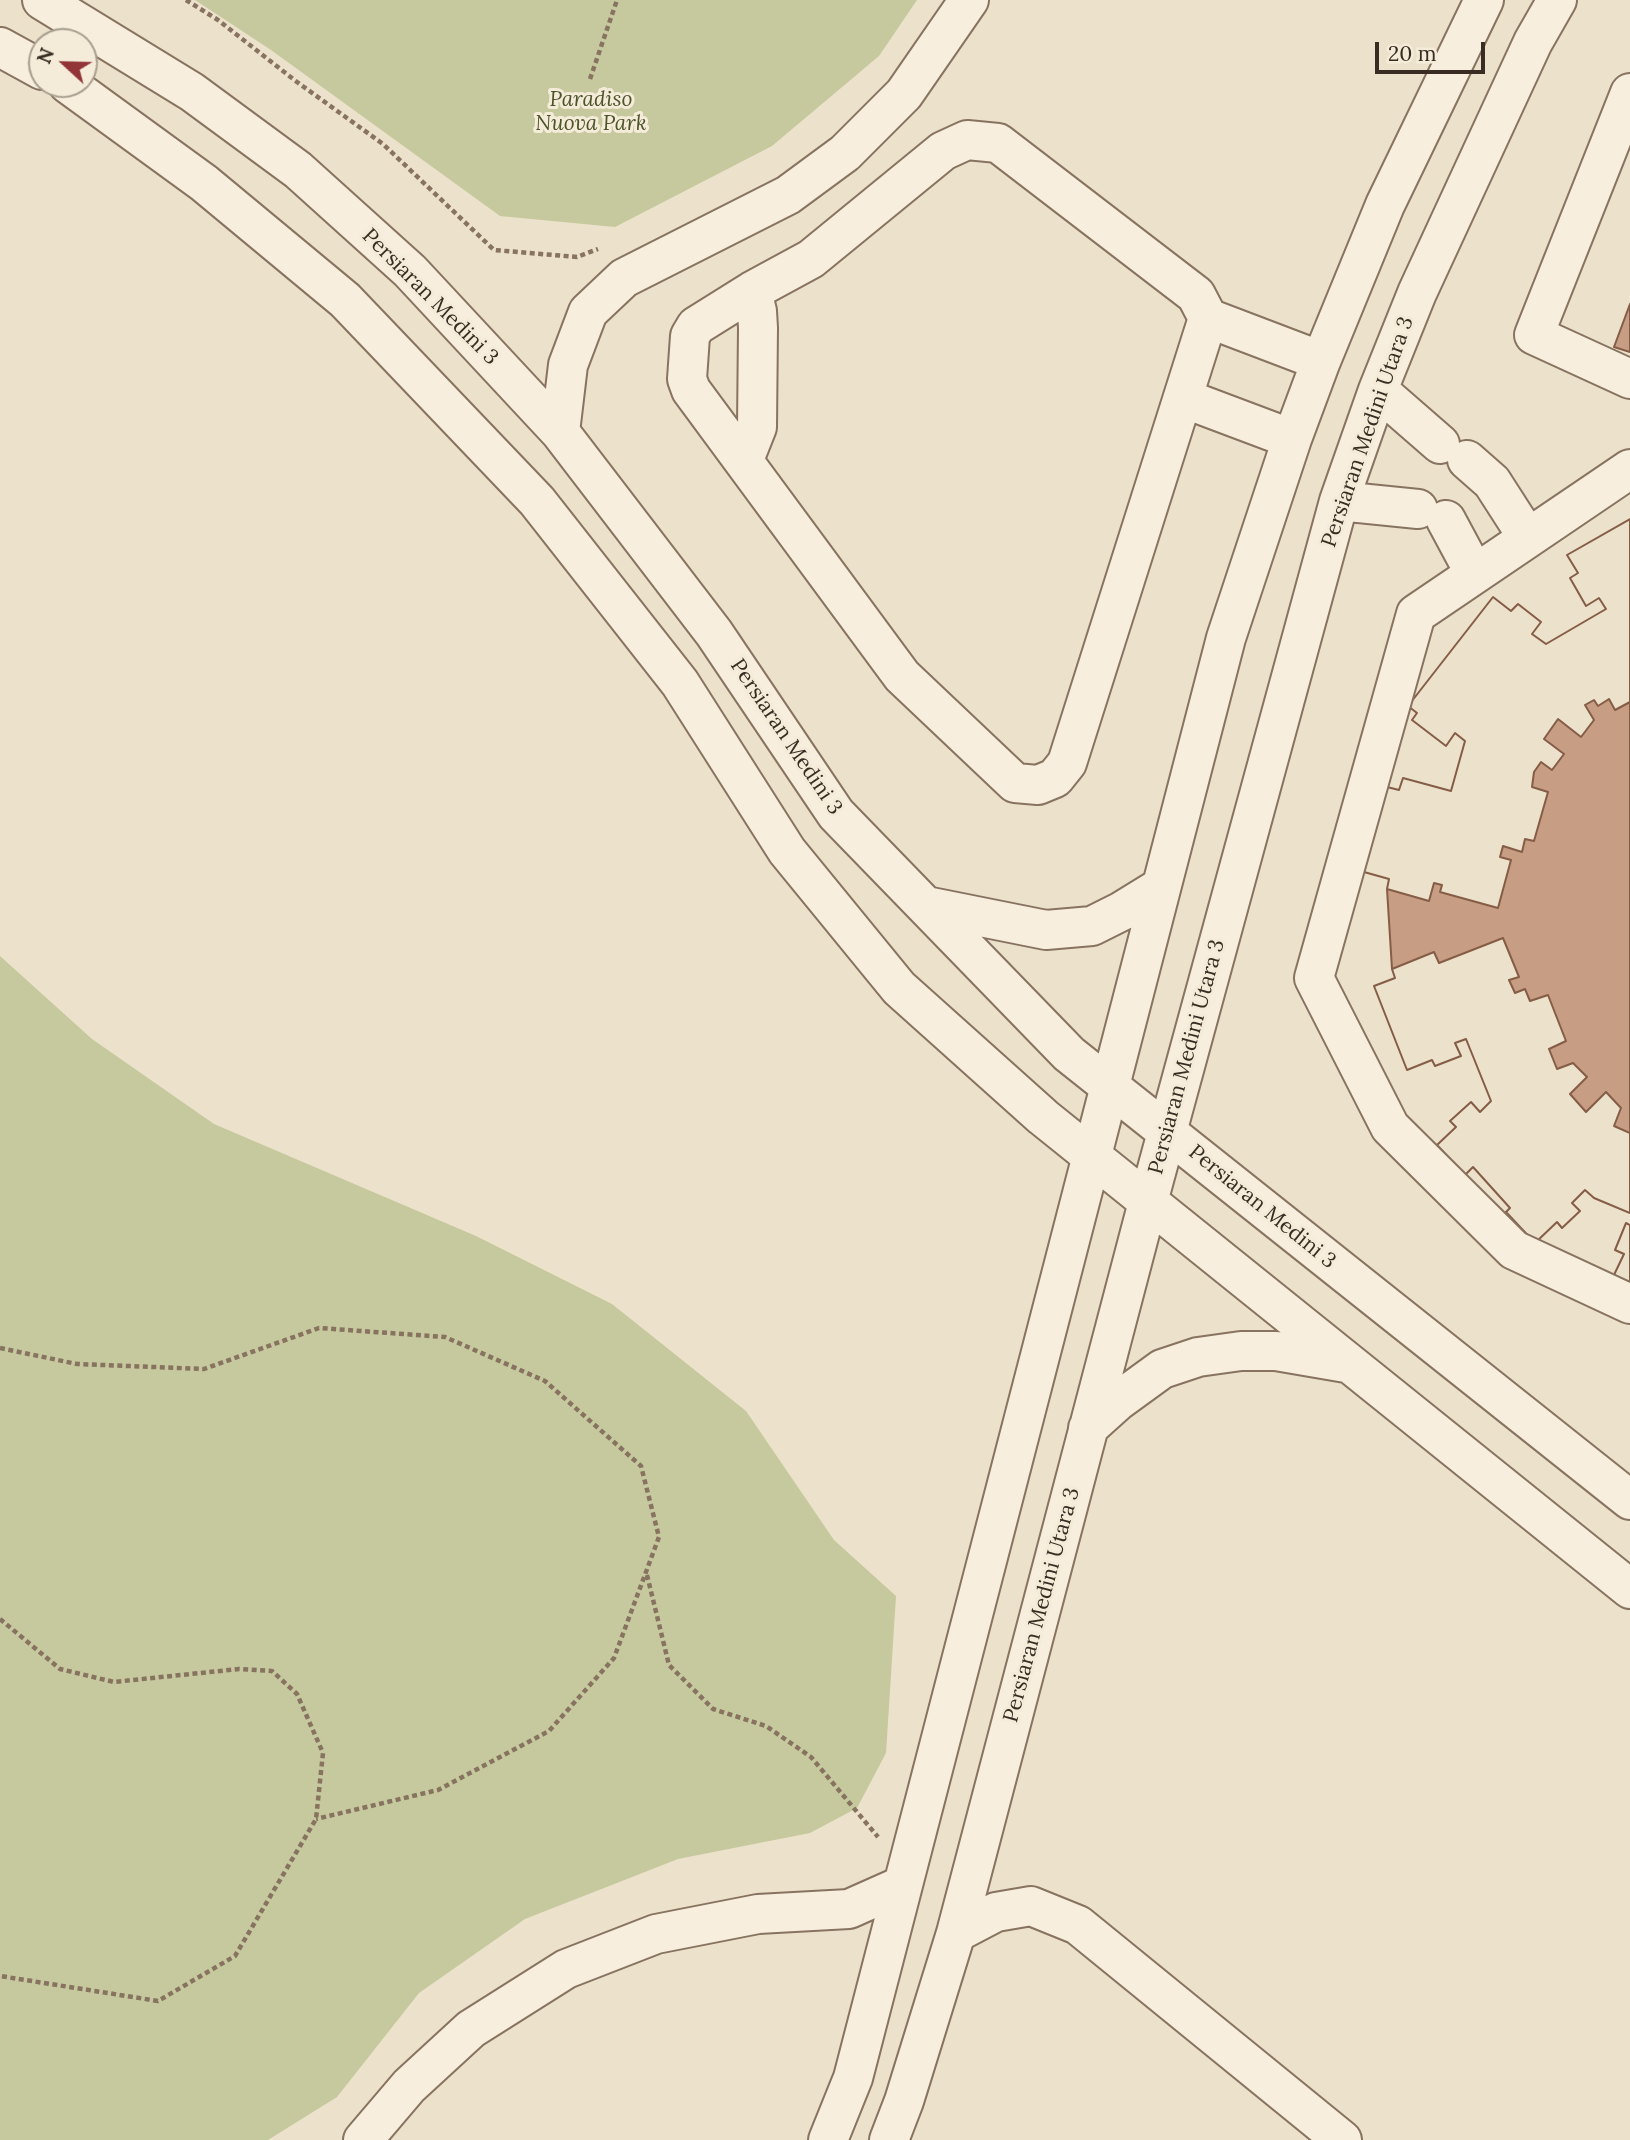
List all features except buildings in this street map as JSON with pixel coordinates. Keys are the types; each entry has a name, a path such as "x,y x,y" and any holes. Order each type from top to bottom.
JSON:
{"street":[{"name":"Persiaran Medini 3","path":"42,0 192,92 299,170 410,271 560,432 714,633 836,814 1069,1054 1630,1500"},
{"path":"560,432 568,365 588,312 625,278 788,195 845,153 904,94 969,0"},
{"path":"828,2140 853,2078 1226,638 1292,439 1321,361 1385,205 1484,0"},
{"name":"Persiaran Medini Utara 3","path":"889,2140 904,2101 956,1933 1148,1202 1339,501 1378,390 1417,293 1533,42 1557,0"},
{"path":"0,47 28,62"},
{"path":"1630,93 1534,335 1630,379"},
{"path":"87,98 204,183 345,300 537,501 671,673 787,851 899,988 1043,1117 1630,1589"},
{"path":"1208,318 1067,763 1055,778 1038,785 1015,783 902,676 691,390 687,379 690,336 696,326 811,258 943,151 967,140 998,143 1196,295 1208,318 1321,361"},
{"path":"744,460 757,427 758,328 752,291"},
{"path":"1378,390 1492,482 1528,538"},
{"path":"1182,398 1292,439"},
{"path":"1630,469 1416,614 1314,978 1390,1127 1514,1250 1630,1304"},
{"path":"1339,501 1432,515 1475,574"},
{"path":"926,906 1046,930 1092,926 1161,887"},
{"path":"1088,1428 1118,1401 1162,1369 1198,1357 1241,1351 1276,1351 1348,1363"},
{"path":"363,2140 410,2086 471,2029 566,1969 656,1934 758,1914 849,1909 904,1877"},
{"path":"956,1933 996,1912 1031,1906 1077,1925 1342,2140"}],"path":[{"path":"186,0 218,20 297,82 383,144 494,250 577,257 601,248"},
{"path":"590,79 617,0"},
{"path":"0,1348 77,1364 204,1369 319,1328 445,1337 545,1381 641,1466 659,1537 614,1658 550,1731 438,1790 316,1819"},
{"path":"646,1574 669,1665 713,1709 766,1726 811,1757 904,1877"},
{"path":"0,1619 60,1669 114,1682 239,1669 272,1671 297,1695 323,1753 316,1819 235,1956 158,2001 0,1976"}],"green space":[{"name":"Paradiso Nuova Park","path":"195,0 917,0 879,56 772,146 615,227 500,216 271,50"},
{"path":"0,956 92,1039 214,1124 476,1236 612,1304 746,1411 834,1540 896,1596 886,1753 857,1808 810,1833 678,1859 525,1919 419,1993 337,2097 268,2140 0,2140"}]}
